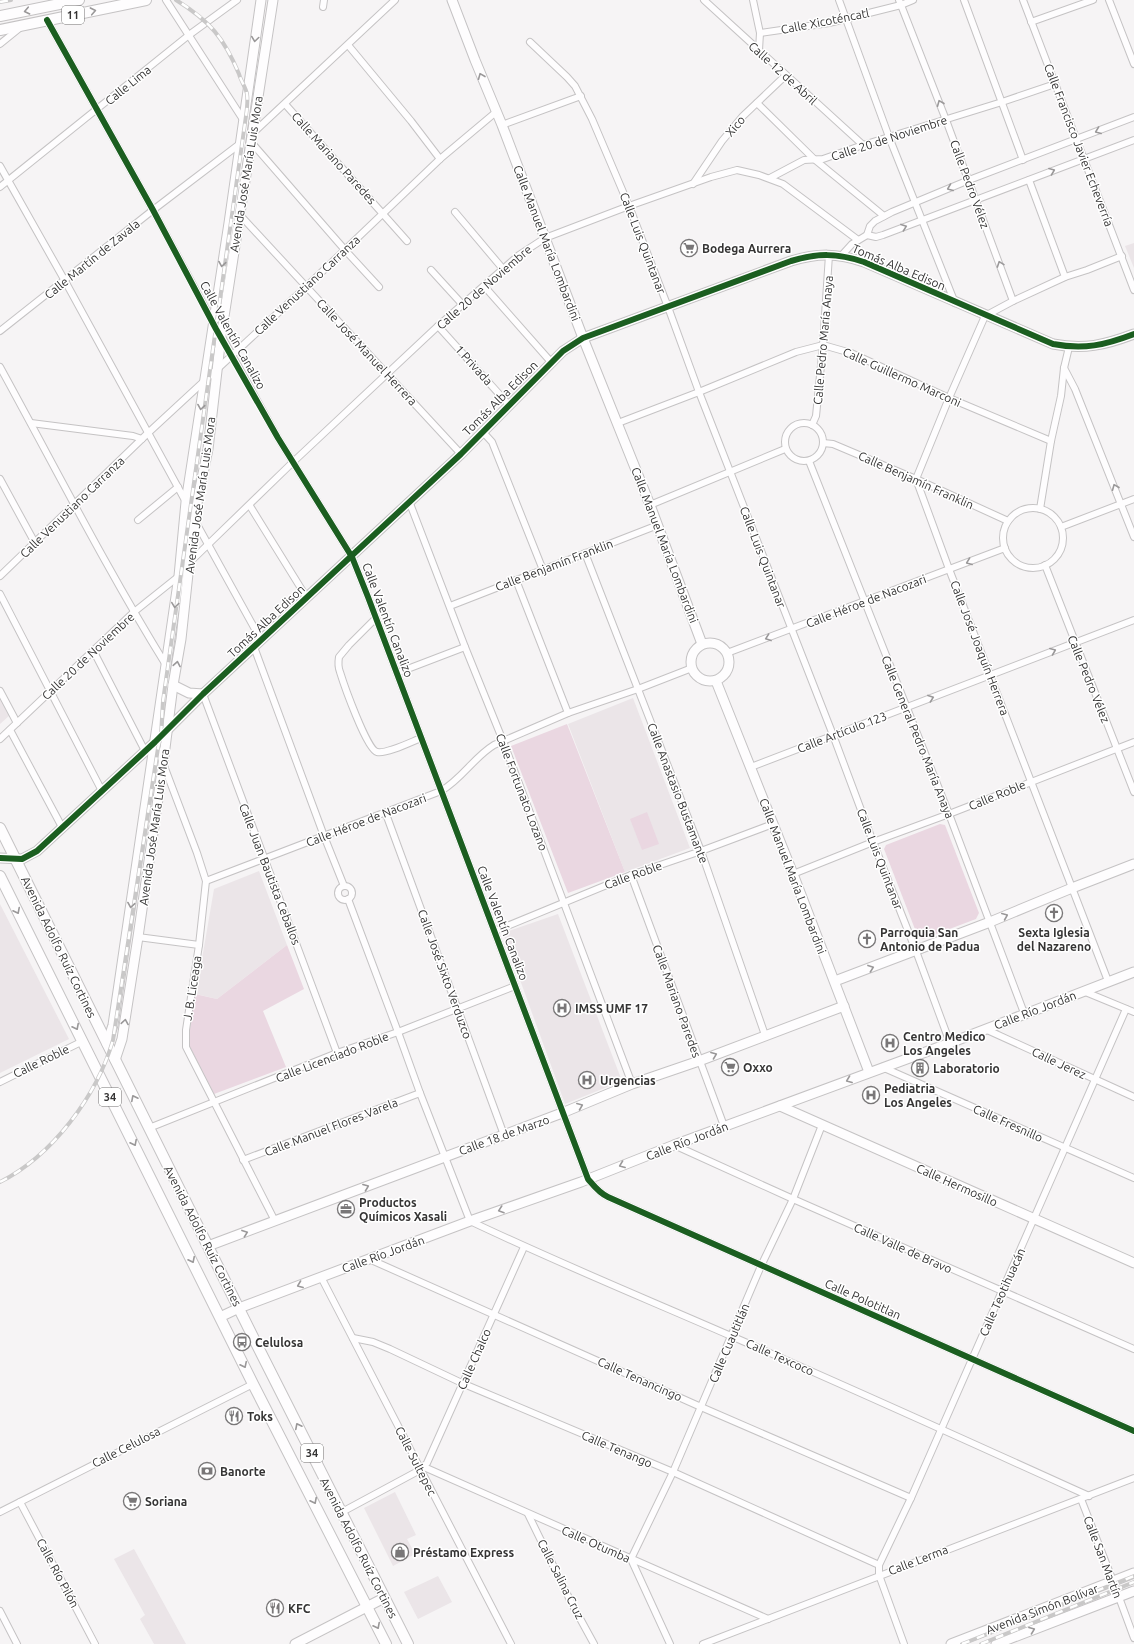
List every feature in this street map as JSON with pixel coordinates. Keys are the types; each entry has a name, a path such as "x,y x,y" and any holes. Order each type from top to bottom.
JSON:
{"main road":[{"name":"11","path":"0,16 79,0"},
{"name":"11","path":"0,30 146,0"},
{"name":"Avenida Adolfo Ruíz Cortines","path":"0,828 408,1644"},
{"name":"Avenida Adolfo Ruíz Cortines","path":"0,876 253,1384 386,1644"}],"street":[{"path":"166,0 244,121"},
{"name":"Calle Lima","path":"0,187 189,35 238,0"},
{"name":"Avenida José María Luis Mora","path":"107,1044 113,1025 155,742 179,576 186,502 241,143 261,0"},
{"name":"Avenida José María Luis Mora","path":"115,1060 122,1039 138,937 173,685 181,638 194,518 208,449 221,336 273,0"},
{"path":"323,7 324,0"},
{"path":"379,287 345,250 252,138 285,104 396,0"},
{"name":"Calle Manuel María Lombardini","path":"452,0 546,238 583,338 658,525 702,644"},
{"name":"Calle 12 de Abril","path":"704,0 785,76 863,145"},
{"path":"753,0 760,33 758,50"},
{"path":"839,0 889,137 955,303"},
{"name":"Calle Xicoténcatl","path":"760,33 829,23 900,2 913,0"},
{"path":"964,0 1023,160"},
{"name":"Calle Francisco Javier Echeverría","path":"1023,0 1134,290"},
{"path":"1031,22 1093,0"},
{"path":"1109,0 1134,64"},
{"name":"Calle Pedro Vélez","path":"900,2 969,180 1013,301"},
{"name":"Calle Valentín Canalizo","path":"47,20 292,463 352,557 588,1179"},
{"path":"0,44 23,25"},
{"name":"Calle Luis Quintanar","path":"530,42 567,76 581,96 628,206 668,307 698,392 833,735 950,1042"},
{"path":"348,45 411,121 440,159"},
{"name":"Xico","path":"693,184 722,141 742,117 785,76"},
{"name":"Calle 20 de Noviembre","path":"190,562 250,506 292,463 462,304 519,255 546,238 628,206 724,172 737,170 747,171 770,178 804,160 823,159 1055,84"},
{"path":"502,125 581,96"},
{"path":"757,103 814,159 884,216"},
{"name":"Calle Mariano Paredes","path":"285,104 407,241"},
{"name":"Calle Venustiano Carranza","path":"0,576 148,433 306,287 440,159 496,112"},
{"path":"867,235 870,226 884,216 915,202 1134,117"},
{"path":"842,255 848,247 867,235 883,235 1134,140"},
{"name":"Calle Martín de Zavala","path":"0,331 153,210 241,143"},
{"path":"0,166 186,502"},
{"path":"770,178 796,193 858,240"},
{"path":"1029,180 1065,277"},
{"path":"455,212 503,269"},
{"name":"Calle José Manuel Herrera","path":"240,215 461,454"},
{"name":"Tomás Alba Edison","path":"16,860 30,856 155,742 203,694 352,557 409,500 461,454 482,431 574,342 613,326 791,261 803,257 829,255 842,255 864,262 955,303 1053,344 1069,347 1102,345 1134,334"},
{"name":"Calle Pedro María Anaya","path":"812,425 816,416 823,345 829,255"},
{"path":"916,479 985,316 1013,301 1065,277 1122,256"},
{"path":"430,270 462,304"},
{"path":"484,286 552,362"},
{"name":"1 Privada","path":"438,326 509,405"},
{"path":"618,423 796,352 823,345"},
{"name":"Calle Guillermo Marconi","path":"823,345 851,353 949,398 1051,441"},
{"path":"1040,509 1051,441 1061,396 1064,368 1069,347"},
{"path":"0,367 74,505 134,612 166,665"},
{"path":"1064,368 1075,389 1134,537"},
{"path":"31,423 133,436 142,439"},
{"path":"806,423 812,425 820,433 823,443 819,454 808,461 797,461 792,458 785,449 785,436 794,426 806,423"},
{"path":"482,431 492,442 543,570"},
{"name":"Calle Benjamín Franklin","path":"823,443 833,444 916,479 1008,521"},
{"path":"650,505 785,449"},
{"name":"Calle General Pedro María Anaya","path":"808,461 949,814 1024,1013"},
{"path":"0,479 35,543"},
{"name":"Calle José Joaquín Herrera","path":"916,479 949,569 1108,981"},
{"path":"138,520 178,486"},
{"path":"1061,527 1134,499"},
{"name":"Calle Fortunato Lozano","path":"409,500 465,647 503,741 632,1084"},
{"path":"250,506 307,598"},
{"path":"1031,508 1040,509 1053,515 1061,527 1063,536 1059,553 1053,560 1036,568 1022,565 1010,556 1005,548 1003,534 1008,521 1014,514 1031,508"},
{"path":"194,518 261,640"},
{"name":"Calle Benjamín Franklin","path":"450,606 658,525"},
{"name":"Calle Héroe de Nacozari","path":"727,653 1005,548"},
{"name":"Calle Anastasio Bustamante","path":"585,553 701,852 765,1035"},
{"name":"Calle Pedro Vélez","path":"1045,565 1134,792"},
{"name":"Calle 20 de Noviembre","path":"0,740 50,691 94,652 134,612 179,576"},
{"path":"516,580 568,714"},
{"path":"0,594 102,791"},
{"name":"Calle Valentín Canalizo","path":"376,618 339,657 340,672 348,696 366,739 374,750 378,752 385,751 421,738"},
{"name":"Calle Artículo 123","path":"751,767 1134,620"},
{"path":"702,644 719,644 727,653 730,662 727,672 716,681 699,678 692,668 692,654 702,644"},
{"path":"254,647 344,886"},
{"path":"397,673 465,647"},
{"path":"94,652 145,751"},
{"name":"Calle Héroe de Nacozari","path":"206,882 324,836 386,814 441,791 454,784 484,751 503,741 568,714 692,668"},
{"name":"Calle Manuel María Lombardini","path":"716,681 870,1072"},
{"path":"173,685 189,693 203,694"},
{"path":"0,691 17,723"},
{"name":"Calle Juan Bautista Ceballos","path":"203,694 337,1053"},
{"path":"10,730 62,827"},
{"name":"J. B. Liceaga","path":"155,742 197,853 206,882 199,945 185,1041 188,1053 275,1222"},
{"name":"Calle Roble","path":"793,874 1134,742"},
{"name":"Calle José Sixto Verduzco","path":"386,814 504,1135"},
{"name":"Calle Roble","path":"495,931 631,875 701,852 773,824"},
{"path":"0,858 16,860"},
{"path":"834,981 916,951 1134,864"},
{"name":"Calle Mariano Paredes","path":"631,875 724,1126"},
{"path":"344,886 340,889 338,894 341,898 348,899"},
{"path":"344,886 349,887 352,891 352,896 348,899"},
{"path":"348,899 420,1093 470,1221"},
{"path":"138,937 199,945"},
{"name":"Calle Río Jordán","path":"220,1317 239,1308 321,1277 470,1221 588,1179 724,1126 1134,972"},
{"name":"Calle Licenciado Roble","path":"149,1128 337,1053 398,1032 515,986"},
{"path":"1083,991 1134,1012"},
{"name":"Calle 18 de Marzo","path":"208,1246 562,1113 632,1084 699,1061 844,1006"},
{"name":"Calle Teotihuacán","path":"878,1575 879,1565 911,1498 1126,1009"},
{"name":"Calle Jerez","path":"985,1029 1134,1097"},
{"name":"Calle Roble","path":"0,1082 83,1041"},
{"name":"Calle Fresnillo","path":"882,1067 1134,1178"},
{"name":"Calle Manuel Flores Varela","path":"243,1160 420,1093"},
{"name":"Calle Hermosillo","path":"780,1106 1034,1220 1134,1263"},
{"name":"Calle Cuautitlán","path":"631,1559 672,1472 761,1266 793,1200 822,1125"},
{"name":"Calle Valle de Bravo","path":"674,1145 793,1200 1134,1349"},
{"name":"Calle Polotitlan","path":"588,1179 601,1194 1134,1430"},
{"name":"Calle Texcoco","path":"470,1221 524,1247 732,1336 1088,1496"},
{"name":"Calle Chalco","path":"422,1468 434,1450 524,1247"},
{"name":"Calle Tenancingo","path":"370,1259 911,1498"},
{"name":"Calle Sultepec","path":"321,1277 422,1468 510,1644"},
{"name":"Calle Tenango","path":"353,1338 373,1342 390,1349 464,1384 672,1472 879,1565"},
{"name":"Calle Celulosa","path":"0,1512 253,1384"},
{"path":"342,1512 422,1468"},
{"name":"Calle Otumba","path":"422,1468 476,1489 528,1514 768,1619"},
{"name":"Calle Lerma","path":"703,1644 878,1575 1134,1478"},
{"name":"Calle San Martín","path":"1080,1499 1114,1581 1134,1638"},
{"name":"Calle Río Pilón","path":"20,1502 95,1644"},
{"name":"Calle Salina Cruz","path":"528,1514 594,1644"},
{"path":"631,1559 670,1644"},
{"name":"Avenida Simón Bolívar","path":"951,1644 1134,1573"},
{"path":"878,1575 904,1644"},
{"name":"Avenida Simón Bolívar","path":"996,1644 1134,1591"},
{"path":"296,1644 308,1641 384,1598"},
{"path":"0,1611 17,1644"}],"shaded area":[{"path":"1134,243 1134,268 1125,246"},
{"path":"0,696 10,715 0,724"},
{"path":"633,698 690,848 625,872 568,724"},
{"path":"567,724 625,872 568,893 511,746"},
{"path":"647,812 659,844 642,850 630,819"},
{"path":"940,824 945,825 979,913 976,919 923,939 918,937 884,849 886,845"},
{"path":"259,871 287,945 217,999 196,994 214,889"},
{"path":"0,904 69,1039 0,1073"},
{"name":"IMSS UMF 17","path":"558,914 622,1081 565,1104 503,933"},
{"path":"287,945 304,989 263,1011 286,1067 214,1094 188,1043 195,994 217,999"},
{"path":"395,1492 416,1535 407,1539 415,1554 393,1566 364,1508"},
{"path":"134,1549 186,1644 154,1644 140,1619 145,1615 114,1559"},
{"path":"438,1576 452,1602 418,1619 404,1592"}],"railway":[{"path":"0,2 11,0"},
{"path":"0,1182 19,1171 37,1157 70,1122 84,1103 106,1061 113,1040 161,735 163,701 247,102 246,89 228,50 215,31 198,15 176,0"},
{"path":"962,1644 1134,1576"},
{"path":"981,1644 1134,1582"}],"cycle path":[{"path":"47,20 153,210 216,329 278,438 352,557 588,1179 599,1191 608,1197 1134,1431"},
{"path":"0,858 22,859 37,851 461,454 563,351 583,338 791,261 819,255 845,257 864,262 1053,344 1075,347 1104,344 1134,334"}],"place":[{"name":"Bodega Aurrera","path":"689,248"},
{"name":"Sexta Iglesia del Nazareno","path":"1054,913"},
{"name":"Parroquia San Antonio de Padua","path":"867,939"},
{"name":"IMSS UMF 17","path":"562,1008"},
{"name":"Centro Medico Los Angeles","path":"890,1043"},
{"name":"Oxxo","path":"730,1067"},
{"name":"Laboratorio","path":"920,1068"},
{"name":"Urgencias","path":"587,1080"},
{"name":"Pediatria Los Angeles","path":"871,1095"},
{"name":"Productos Químicos Xasali","path":"346,1209"},
{"name":"Celulosa","path":"242,1342"},
{"name":"Toks","path":"234,1416"},
{"name":"Banorte","path":"207,1471"},
{"name":"Soriana","path":"132,1501"},
{"name":"Préstamo Express","path":"400,1552"},
{"name":"KFC","path":"275,1608"}]}
